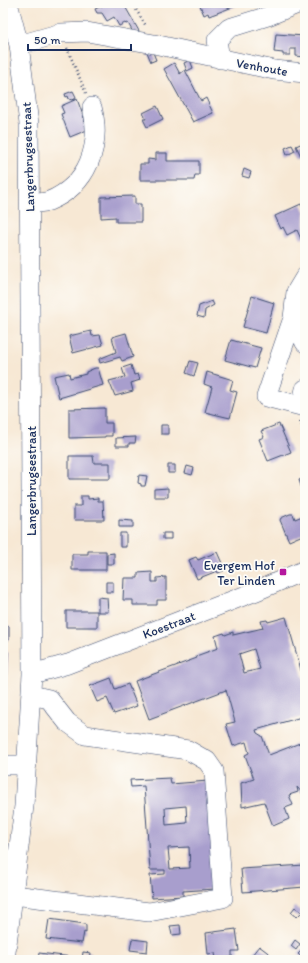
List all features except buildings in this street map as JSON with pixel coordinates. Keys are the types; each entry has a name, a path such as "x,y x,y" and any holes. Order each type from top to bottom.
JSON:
{"street":[{"name":"Langerbrugsestraat","path":"4,960 14,895 24,812 32,674 29,124 19,45 8,3"},
{"name":"Venhoute","path":"220,59 217,40 229,28 268,16 300,3"},
{"name":"Venhoute","path":"19,45 61,33 87,32 154,44 274,70 305,73"},
{"path":"30,204 47,202 59,196 71,187 89,163 94,150 96,135 96,121 92,107"},
{"path":"305,277 296,292 293,318 266,397 301,406 305,390"},
{"path":"293,318 305,342"},
{"name":"Koestraat","path":"32,674 68,664 254,592 305,570"},
{"path":"14,895 149,912 223,898 214,771 207,761 188,750 85,735 67,722 49,699 31,695"},
{"path":"3,765 27,766"}],"path":[{"path":"132,3 146,25 154,44"},
{"path":"61,33 92,107"}],"place":[{"name":"Evergem Hof Ter Linden","path":"283,572"}]}
